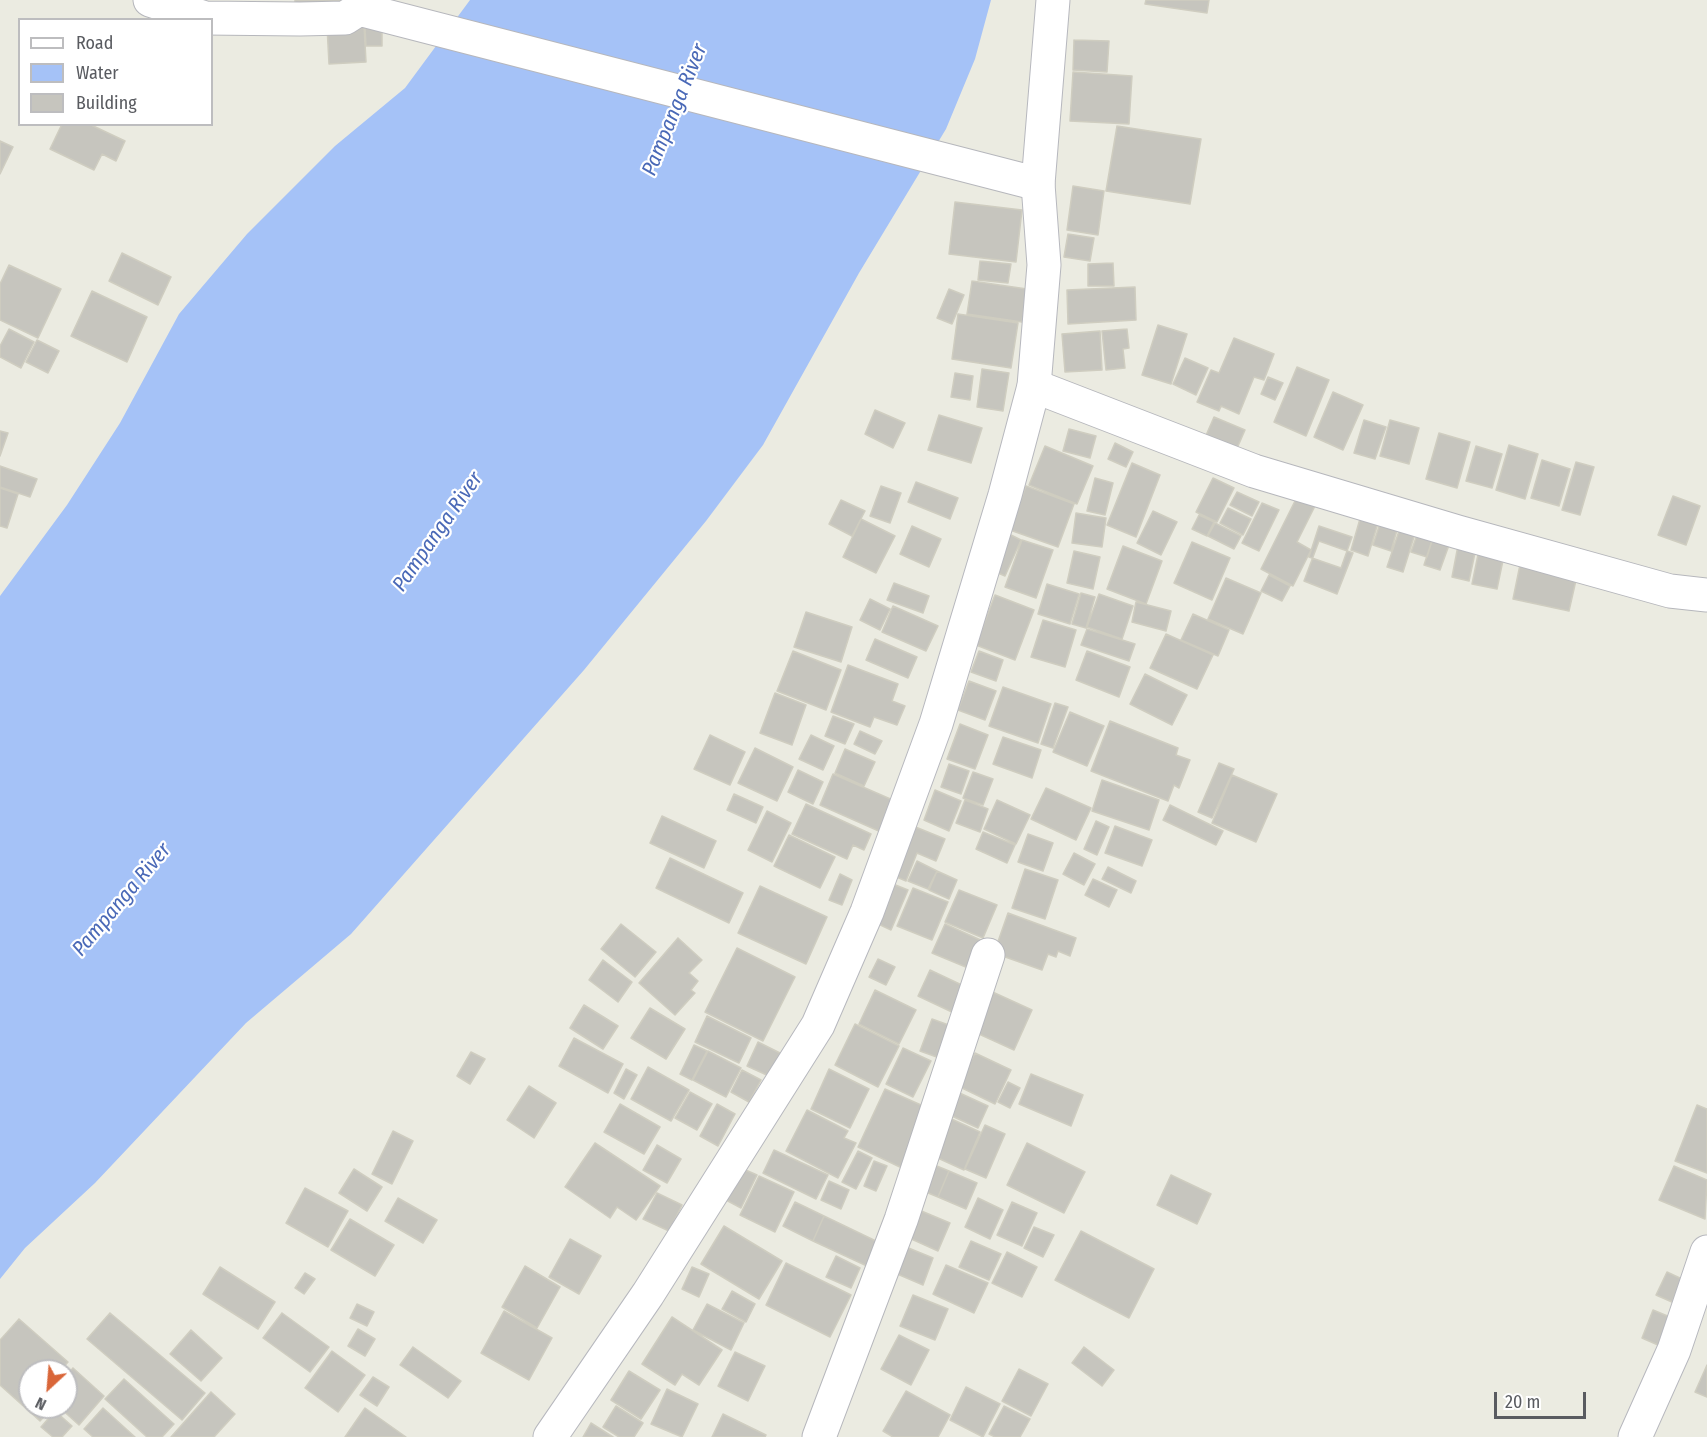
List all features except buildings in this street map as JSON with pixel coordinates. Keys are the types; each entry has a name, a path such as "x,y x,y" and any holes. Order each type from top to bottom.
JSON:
{"street":[{"path":"150,0 191,15 212,18"},
{"path":"550,1437 648,1294 818,1025 867,912 936,724 1005,495 1034,386 1044,265 1038,184 1053,0"},
{"path":"213,18 345,18 359,5 428,29 1038,184"},
{"path":"1034,386 1254,471 1458,532 1670,591 1707,595"},
{"path":"819,1437 901,1220 988,955"},
{"path":"1635,1437 1674,1350 1707,1252"}],"water":[{"name":"Pampanga River","path":"470,0 991,0 975,59 946,129 859,273 763,445 706,521 584,670 351,934 246,1023 95,1183 25,1248 0,1279 0,596 67,505 120,423 179,314 247,234 335,146 405,88"}]}
